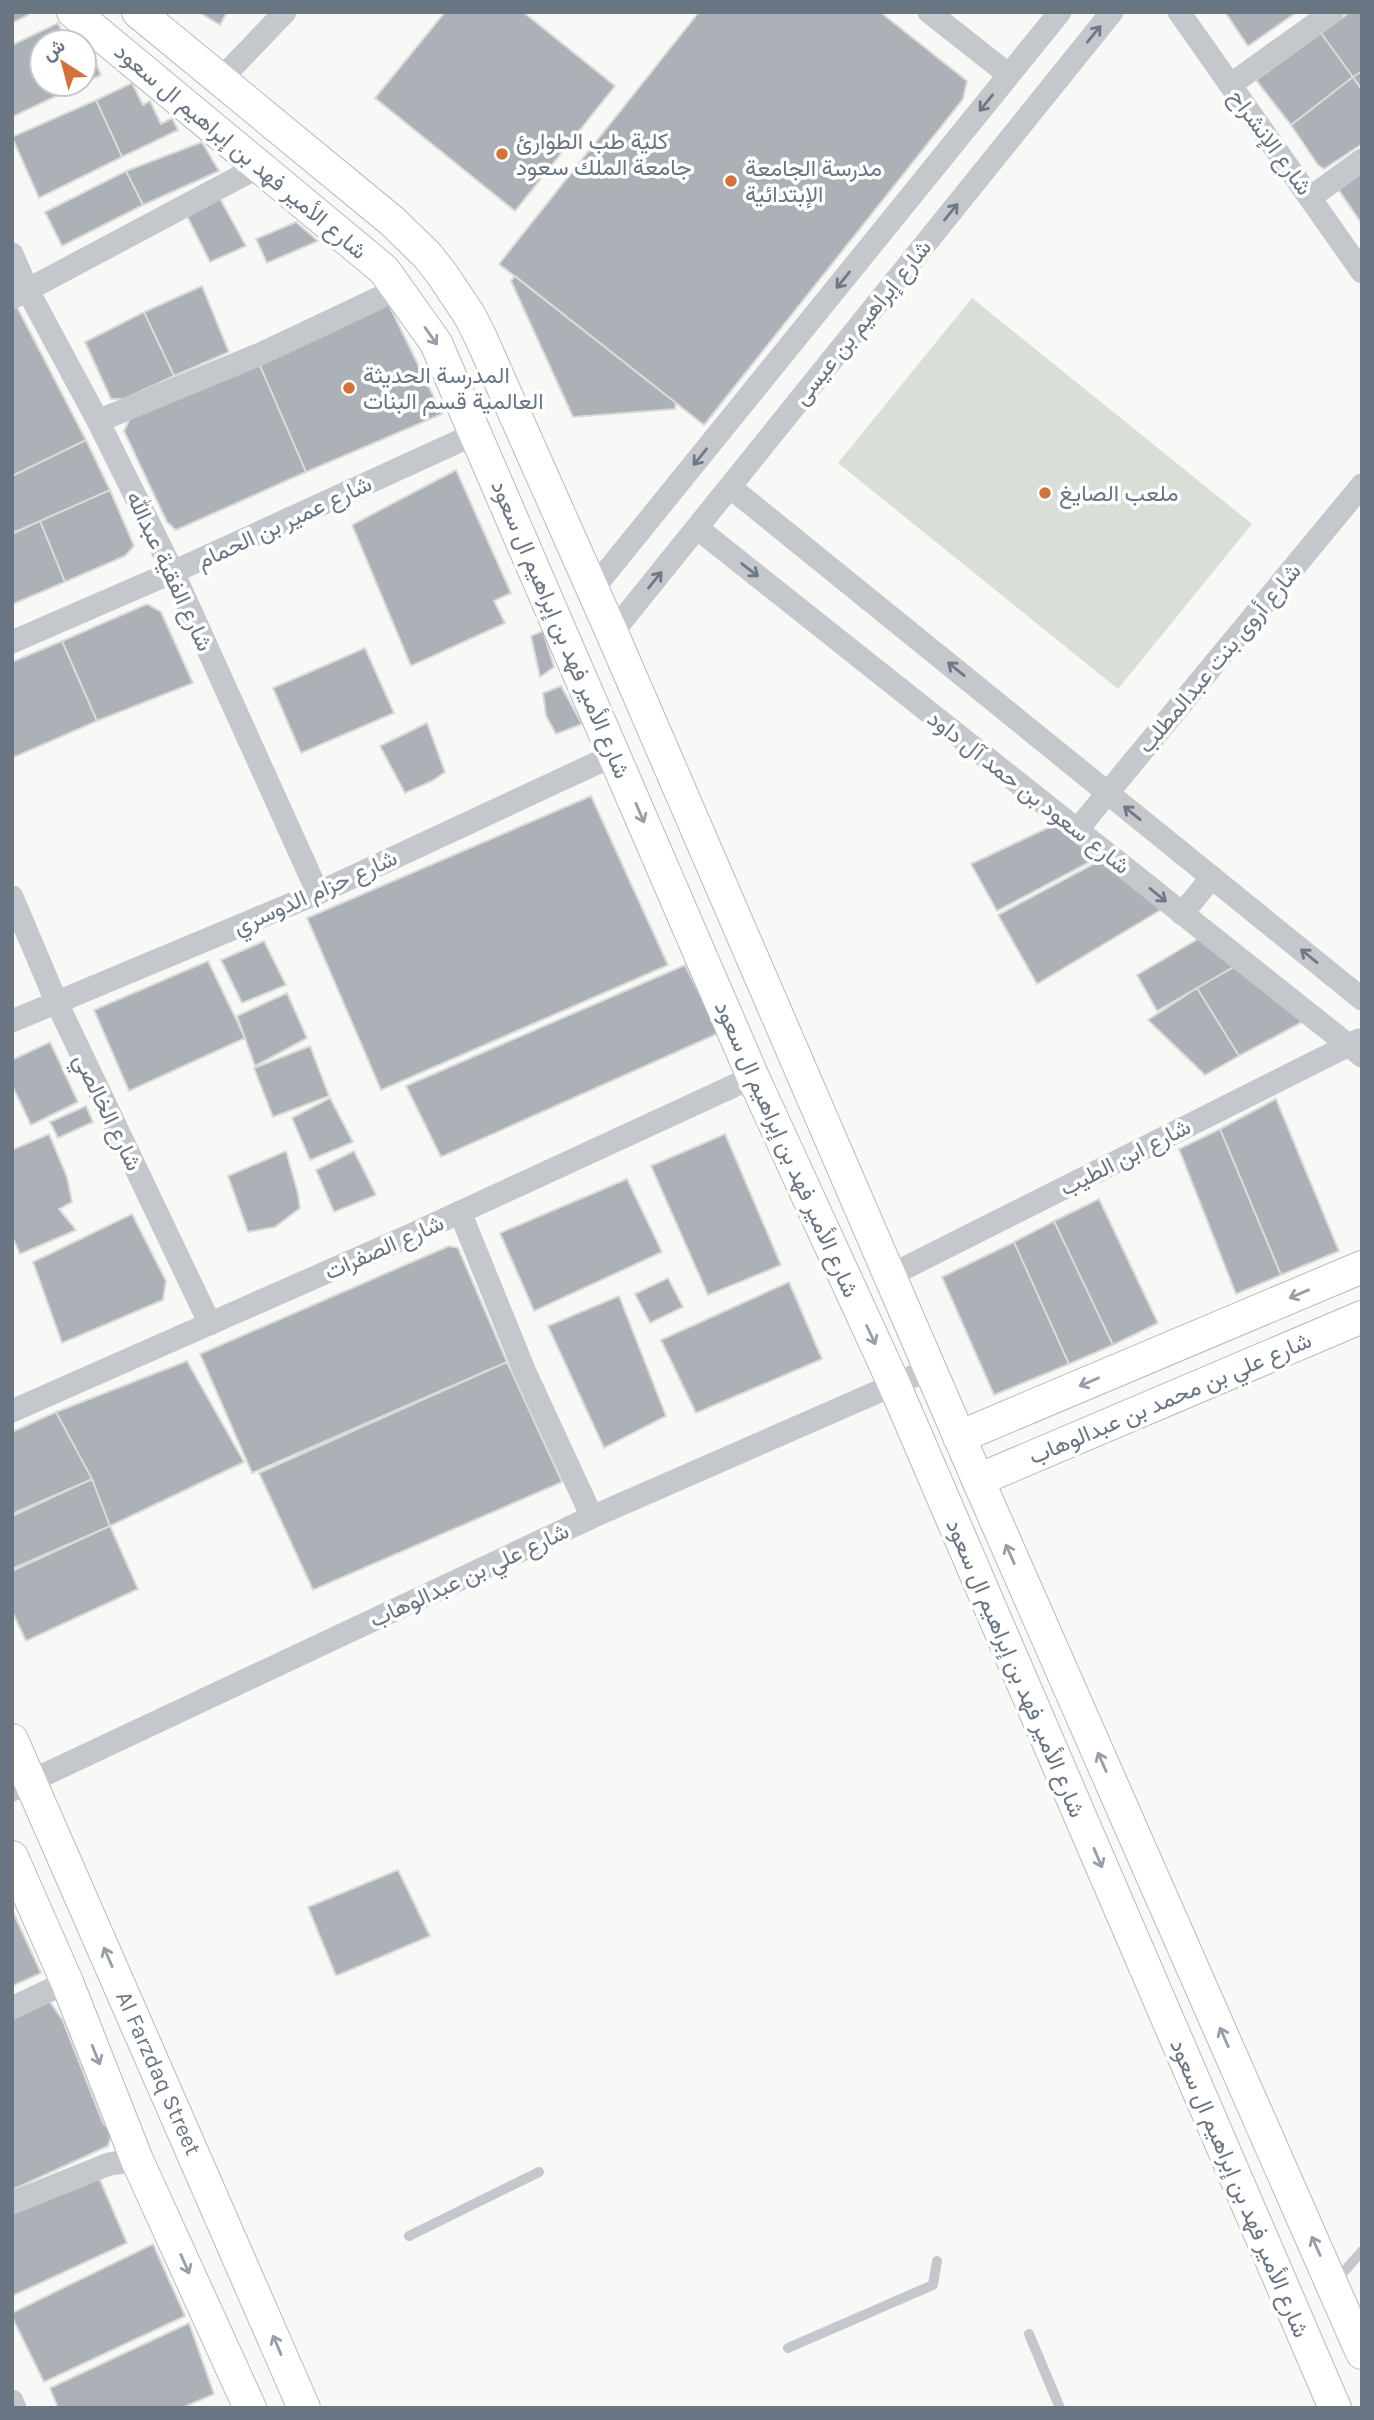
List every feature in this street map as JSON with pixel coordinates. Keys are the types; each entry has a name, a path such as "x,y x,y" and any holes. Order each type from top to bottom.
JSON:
{"main road":[{"name":"شارع الأمير فهد بن إبراهيم ال سعود","path":"73,12 384,270 436,343 754,1077 894,1384 1335,2408"},
{"name":"شارع الأمير فهد بن إبراهيم ال سعود","path":"138,12 392,221 442,274 470,316 612,633 959,1437 1362,2353"},
{"path":"959,1437 1362,1267"},
{"name":"شارع علي بن محمد بن عبدالوهاب","path":"978,1480 1362,1317"},
{"name":"Al Farzdaq Street","path":"12,1740 22,1785 304,2408"},
{"path":"12,1857 67,1982 137,2160 250,2408"}],"street":[{"path":"220,80 285,12"},
{"path":"929,12 1009,75"},
{"path":"592,590 1060,12"},
{"name":"شارع إبراهيم بن عيسى","path":"612,633 1112,12"},
{"name":"شارع الإنشراح","path":"1179,12 1362,272"},
{"path":"1230,85 1332,12"},
{"path":"1311,197 1362,160"},
{"path":"20,295 260,166"},
{"name":"شارع الفقية عبدالله","path":"12,254 20,295 98,421 173,572 318,893"},
{"path":"98,421 258,355 398,289"},
{"name":"شارع عمير بن الحمام","path":"12,642 173,572 477,433"},
{"name":"شارع أروى بنت عبدالمطلب","path":"1077,830 1362,485"},
{"path":"730,487 1362,999"},
{"name":"شارع سعود بن حمد آل داود","path":"696,528 1182,914 1357,1047"},
{"name":"شارع حزام الدوسري","path":"12,1021 318,893 614,755"},
{"path":"1182,914 1212,877"},
{"name":"شارع الخالصي","path":"12,897 56,1002 210,1324"},
{"name":"شارع ابن الطيب","path":"889,1276 1357,1047"},
{"name":"شارع الصفرات","path":"12,1410 460,1212 754,1077"},
{"path":"460,1212 525,1372 592,1517"},
{"name":"شارع علي بن عبدالوهاب","path":"22,1785 592,1517 930,1369"},
{"path":"12,2008 67,1982"},
{"path":"12,2203 109,2164 137,2160"},
{"path":"12,2402 15,2408"}],"lane":[{"path":"409,2236 539,2172"},
{"path":"1333,2284 1362,2250"},
{"path":"788,2348 933,2285 937,2261"},
{"path":"1029,2334 1060,2408"}],"shaded area":[{"name":"ملعب الصايغ","path":"972,298 1252,524 1118,689 838,463"}],"building":[{"path":"12,12 26,12 28,15 12,23"},
{"path":"199,12 227,12 220,25"},
{"name":"كلية طب الطوارئ جامعة الملك سعود","path":"445,12 523,12 615,86 515,211 375,98"},
{"name":"مدرسة الجامعة الإبتدائية","path":"699,12 880,12 967,81 963,99 704,425 499,264"},
{"path":"1225,12 1297,12 1248,46"},
{"path":"1350,12 1362,12 1362,71 1353,77 1321,33"},
{"path":"58,23 60,28 48,28"},
{"path":"1321,33 1353,77 1291,125 1256,80"},
{"path":"28,37 28,98 52,98 12,117 12,45"},
{"path":"1362,71 1362,90 1353,77"},
{"path":"1353,77 1362,90 1362,144 1324,169 1318,165 1291,125"},
{"path":"132,83 143,105 150,101 161,124 172,118 178,130 122,157 96,100"},
{"path":"96,100 122,157 39,198 12,137"},
{"path":"202,142 219,171 143,205 126,171"},
{"path":"126,171 143,205 62,246 45,212"},
{"path":"1362,172 1362,224 1338,189"},
{"path":"219,197 246,246 210,262 186,214"},
{"path":"296,222 318,241 267,263 256,239"},
{"path":"515,276 676,403 675,409 573,417 511,281"},
{"path":"202,286 229,352 174,376 144,312"},
{"name":"المدرسة الحديثة العالمية قسم البنات","path":"388,303 442,414 306,472 258,361"},
{"path":"17,307 86,440 12,476 12,309"},
{"path":"144,312 174,376 124,399 111,399 85,342"},
{"path":"258,361 306,472 176,530 167,522 124,431 130,418"},
{"path":"86,440 110,490 15,532 12,528 12,476"},
{"path":"456,470 511,593 494,601 505,623 411,666 352,525"},
{"path":"110,490 134,546 125,556 65,582 40,521"},
{"path":"40,521 65,582 13,604 12,534"},
{"path":"147,604 161,612 193,683 97,721 62,641"},
{"path":"543,631 554,667 540,677 531,636"},
{"path":"62,641 97,721 12,758 12,662"},
{"path":"365,648 394,713 301,753 273,688"},
{"path":"561,686 582,724 556,734 546,716 543,693"},
{"path":"427,723 445,772 405,793 380,746"},
{"path":"591,796 668,965 381,1090 307,918"},
{"path":"1058,823 1099,857 997,911 971,864"},
{"path":"1099,861 1164,908 1037,984 998,915"},
{"path":"1203,936 1237,965 1157,1011 1137,975"},
{"path":"264,941 286,985 242,1003 221,960"},
{"path":"208,961 245,1038 129,1091 94,1010"},
{"path":"685,965 719,1033 441,1157 406,1086"},
{"path":"1237,965 1304,1021 1239,1056 1197,988"},
{"path":"1197,988 1239,1056 1205,1075 1148,1020"},
{"path":"287,993 307,1038 255,1066 237,1016"},
{"path":"50,1042 78,1102 31,1125 12,1085 12,1060"},
{"path":"310,1046 329,1096 273,1117 254,1068"},
{"path":"330,1098 353,1142 310,1160 292,1118"},
{"path":"1276,1099 1339,1251 1281,1275 1220,1129"},
{"path":"86,1106 93,1122 58,1138 50,1122"},
{"path":"1220,1129 1281,1275 1236,1294 1179,1149"},
{"path":"49,1134 67,1177 72,1202 59,1209 76,1230 20,1254 12,1236 12,1150"},
{"path":"725,1134 781,1265 708,1295 651,1166"},
{"path":"286,1151 300,1208 275,1227 248,1232 228,1176"},
{"path":"354,1151 376,1195 334,1212 316,1170"},
{"path":"627,1179 662,1252 534,1311 500,1233"},
{"path":"1099,1199 1158,1323 1113,1345 1054,1221"},
{"path":"132,1214 166,1281 163,1300 62,1343 33,1262"},
{"path":"1054,1221 1113,1345 1069,1364 1014,1242"},
{"path":"1014,1242 1069,1364 994,1395 942,1277"},
{"path":"449,1246 458,1248 507,1362 252,1473 200,1354"},
{"path":"668,1278 683,1307 650,1323 635,1294"},
{"path":"789,1282 822,1359 696,1413 661,1340"},
{"path":"619,1296 666,1416 604,1448 548,1326"},
{"path":"187,1361 244,1462 110,1526 92,1479 56,1412"},
{"path":"507,1362 562,1482 313,1590 259,1473"},
{"path":"56,1412 92,1479 12,1514 12,1432"},
{"path":"92,1479 110,1526 12,1569 12,1516"},
{"path":"110,1526 138,1589 26,1641 12,1611 12,1571"},
{"path":"398,1870 430,1936 336,1976 308,1907"},
{"path":"12,1910 41,1973 12,1986"},
{"path":"48,1999 63,2021 103,2123 112,2133 108,2146 12,2190 12,2016"},
{"path":"97,2173 127,2243 12,2296 12,2212"},
{"path":"153,2244 185,2316 44,2382 12,2313"},
{"path":"189,2323 214,2394 182,2408 58,2408 50,2388"}],"place":[{"name":"كلية طب الطوارئ جامعة الملك سعود","path":"502,154"},
{"name":"مدرسة الجامعة الإبتدائية","path":"731,181"},
{"name":"المدرسة الحديثة العالمية قسم البنات","path":"349,388"},
{"name":"ملعب الصايغ","path":"1045,493"}]}
